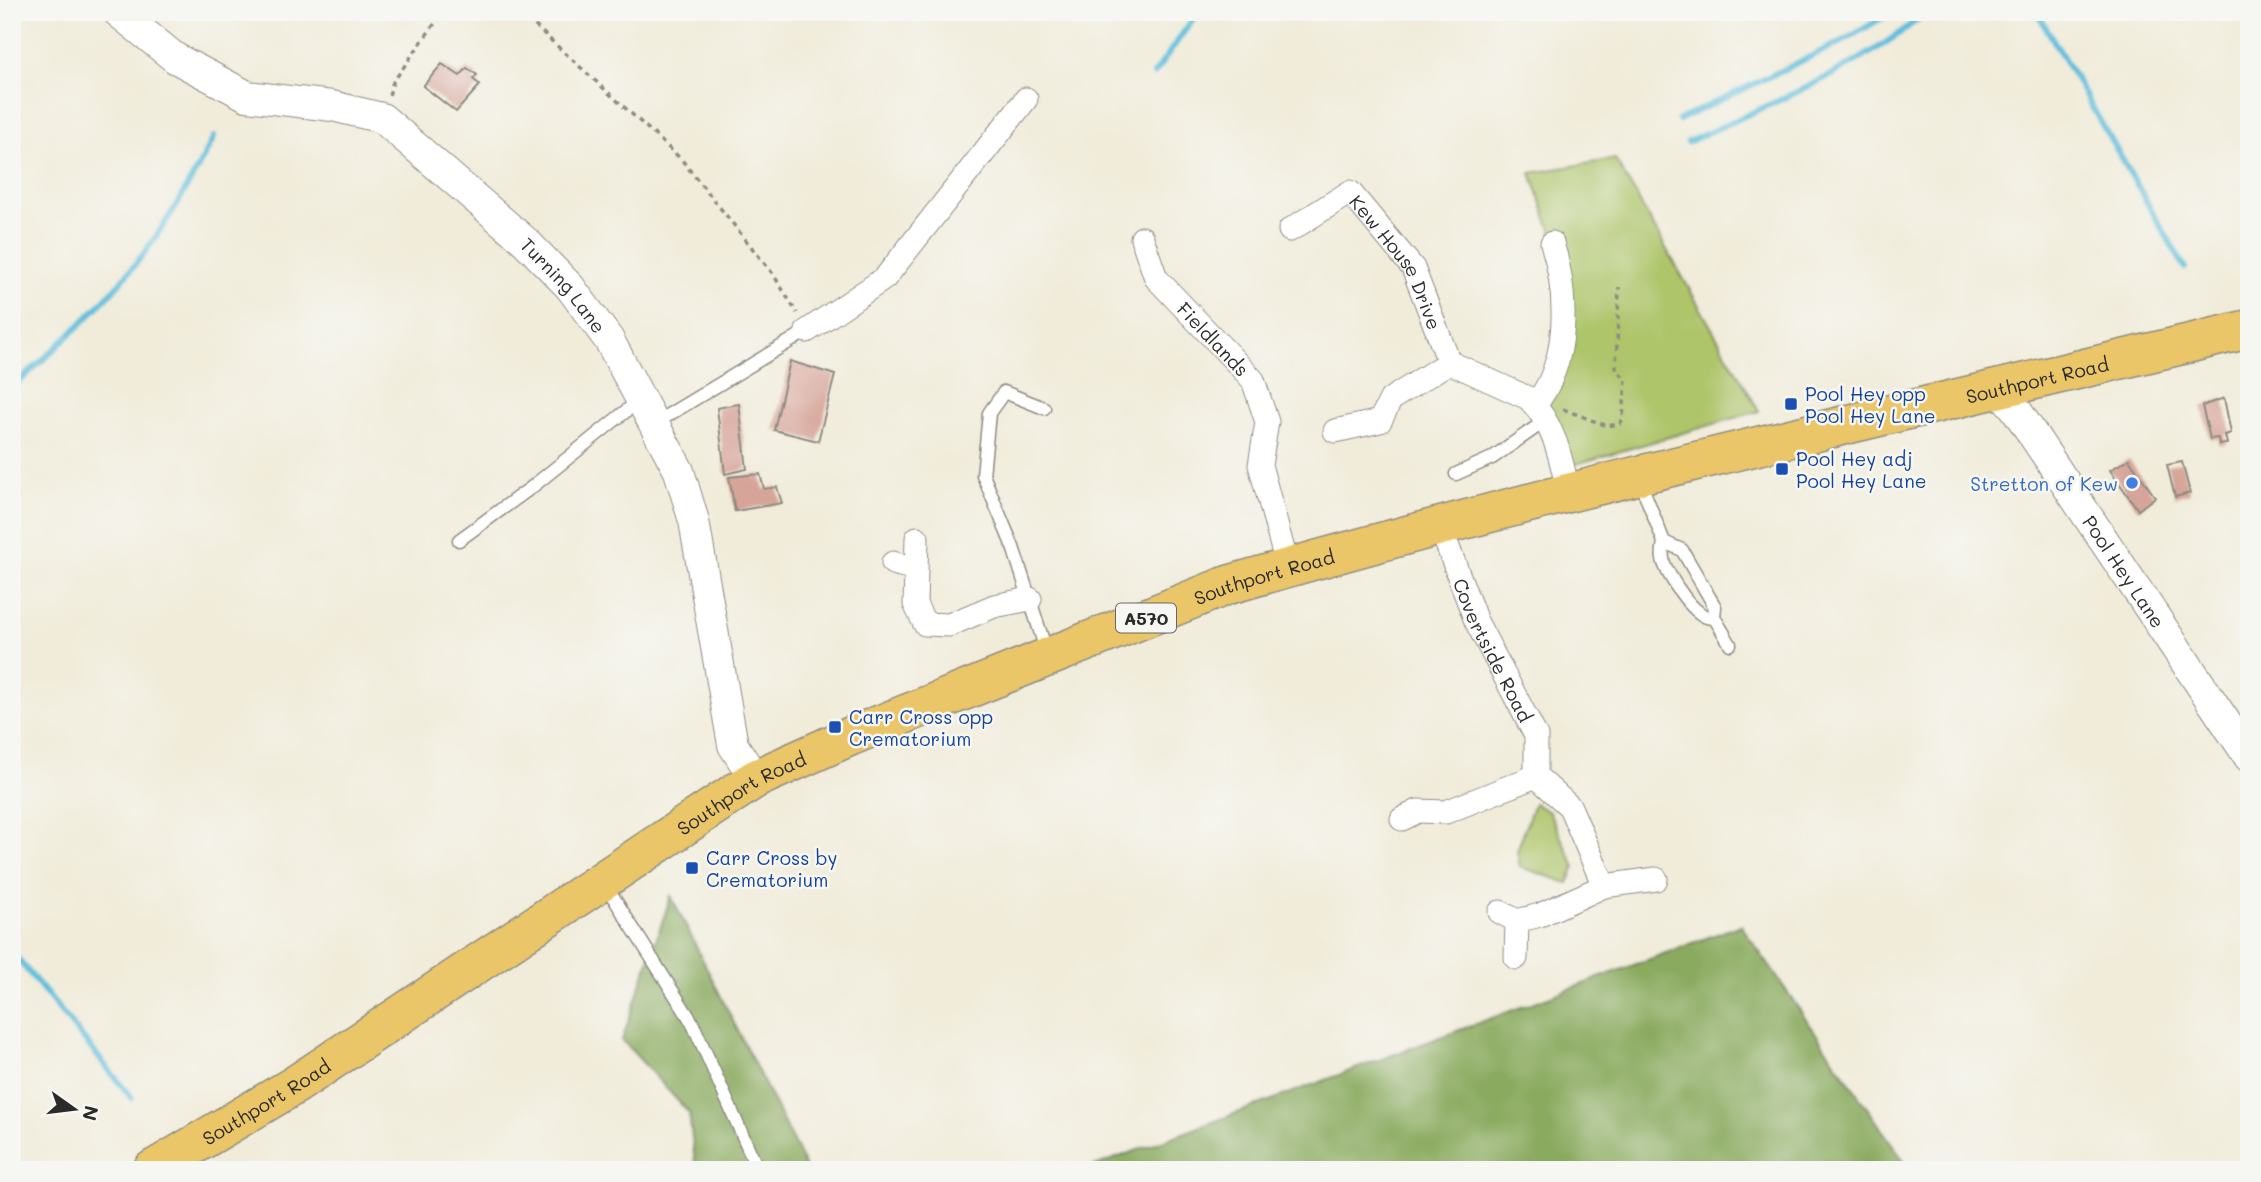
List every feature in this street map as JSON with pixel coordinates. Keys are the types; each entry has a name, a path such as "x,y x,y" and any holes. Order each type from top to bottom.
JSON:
{"highway":[{"name":"Southport Road","path":"143,1163 295,1085 755,779 851,736 1228,585 1568,491 2249,329"}],"street":[{"name":"Turning Lane","path":"118,12 175,58 247,96 332,106 382,118 526,242 570,287 609,340 679,471 694,520 733,745 755,779"},
{"path":"807,331 885,278 1026,99"},
{"name":"Kew House Drive","path":"1290,230 1350,192 1413,268 1449,362"},
{"name":"Fieldlands","path":"1142,237 1156,278 1253,380 1267,422 1260,465 1288,568"},
{"path":"1540,412 1545,392 1559,362 1562,304 1559,265 1552,243"},
{"path":"1335,431 1380,421 1391,399 1449,362 1528,398 1540,412 1555,440 1568,491"},
{"name":"Pool Hey Lane","path":"1998,389 2015,408 2249,757"},
{"name":"Covertside Road","path":"1440,526 1476,621 1536,736 1536,776"},
{"path":"917,538 904,566 915,604 925,624 949,625 994,606 1030,599"},
{"path":"1402,819 1418,811 1446,812 1536,776 1570,807 1604,886"},
{"path":"1516,958 1509,917 1604,886 1656,879"}],"lane":[{"path":"458,540 532,487 648,411 807,331"},
{"path":"1044,408 1004,392 989,413 983,475 1013,547 1048,657"},
{"path":"1456,474 1492,458 1540,412"},
{"path":"1637,475 1664,542 1663,560 1692,608 1709,620 1714,617"},
{"path":"1664,542 1682,550 1714,607 1714,617 1730,644"},
{"path":"603,880 692,1022 758,1170"}],"path":[{"path":"382,118 393,82 443,12"},
{"path":"520,12 681,159 773,274 807,331"},
{"path":"1540,412 1564,410 1607,426 1620,424 1626,379 1616,370 1619,287"},
{"path":"110,1170 143,1163"}],"green space":[{"path":"1615,159 1759,411 1566,467 1541,408 1561,363 1555,241 1531,173"},
{"path":"1534,803 1549,812 1575,867 1568,883 1520,867 1517,851"},
{"path":"671,896 807,1170 696,1170 689,1113 622,1040"},
{"path":"1741,925 1910,1170 1084,1170"}],"building":[{"path":"442,64 460,76 467,68 477,75 473,79 480,85 456,112 423,86"},
{"path":"790,361 835,375 818,441 774,430"},
{"path":"2224,398 2231,433 2225,435 2227,444 2219,445 2218,438 2210,439 2202,406"},
{"path":"739,404 747,469 725,474 717,408"},
{"name":"Stretton of Kew","path":"2129,459 2155,497 2138,510 2110,470"},
{"path":"2182,462 2190,493 2175,497 2167,465"},
{"path":"760,474 764,489 777,487 782,503 735,511 729,477"}],"waterway":[{"path":"1154,74 1198,12"},
{"path":"1679,120 1843,41 1892,12"},
{"path":"1688,142 1842,69 1872,52 1926,12"},
{"path":"2037,12 2185,268"},
{"path":"12,388 93,311 138,261 179,201 214,137"},
{"path":"12,952 132,1098"}],"place":[{"name":"Pool Hey opp Pool Hey Lane","path":"1791,404"},
{"name":"Pool Hey adj Pool Hey Lane","path":"1782,469"},
{"name":"Stretton of Kew","path":"2132,483"},
{"name":"Carr Cross opp Crematorium","path":"835,727"},
{"name":"Carr Cross by Crematorium","path":"692,868"}]}
